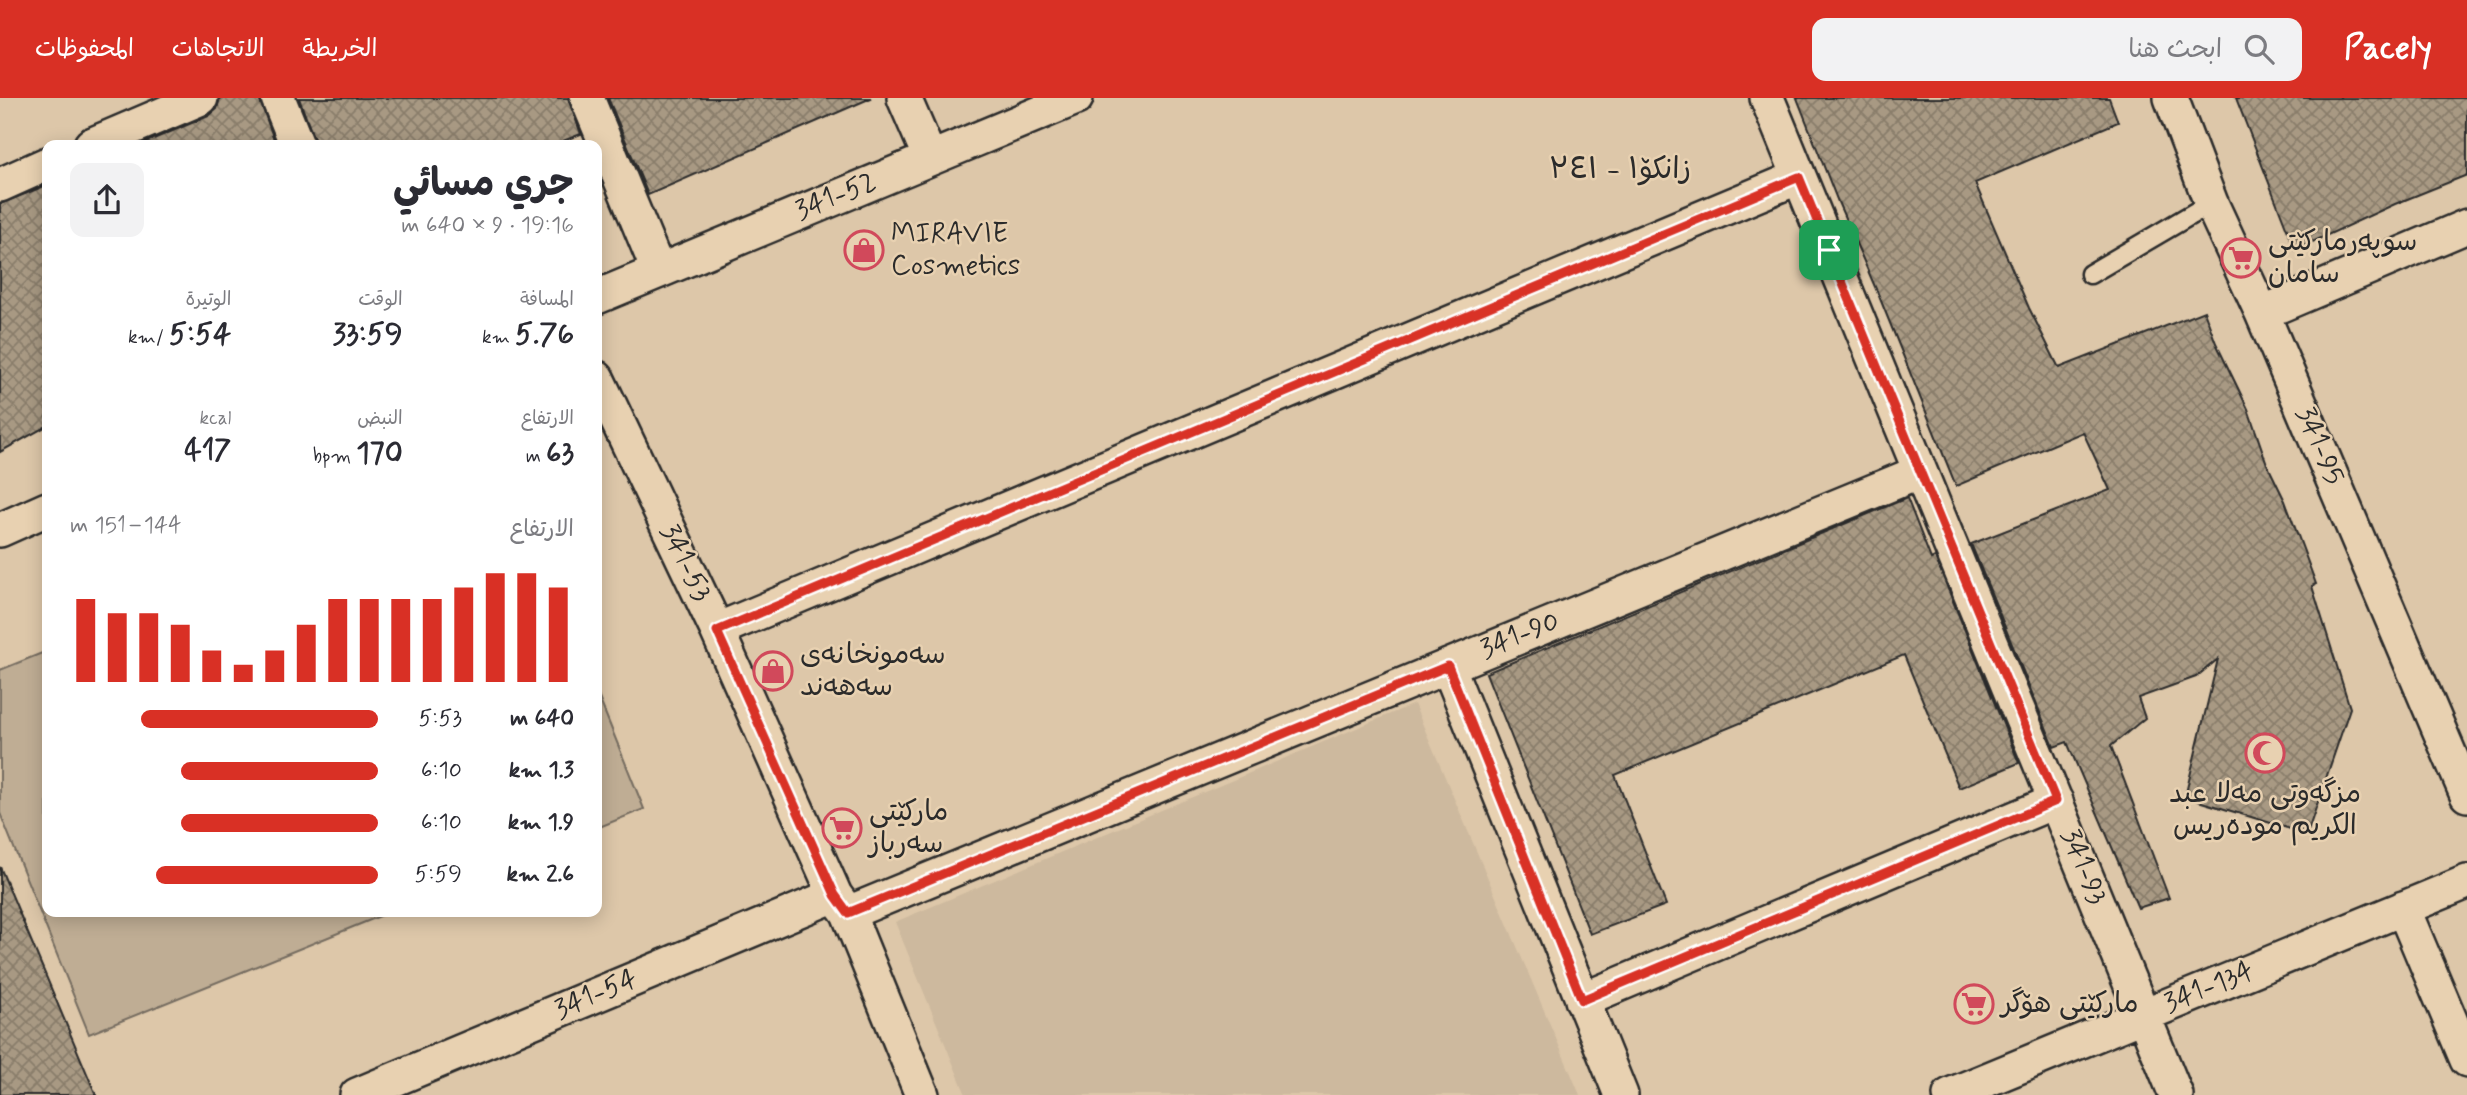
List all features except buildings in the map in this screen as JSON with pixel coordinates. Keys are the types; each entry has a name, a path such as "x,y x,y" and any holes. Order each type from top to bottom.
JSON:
{"street":[{"path":"103,140 201,98"},
{"path":"278,98 295,140"},
{"path":"587,98 658,270"},
{"path":"904,98 930,158"},
{"name":"341-52","path":"602,294 1076,98"},
{"name":"341-93","path":"1767,98 2176,1095"},
{"name":"341-95","path":"2171,98 2211,203 2262,313 2467,795"},
{"path":"0,185 42,166"},
{"path":"717,631 1799,177"},
{"path":"2262,313 2467,226"},
{"name":"341-53","path":"602,389 842,904 922,1095"},
{"name":"341-90","path":"842,904 1448,666 1920,472"},
{"path":"0,530 42,511"},
{"path":"1448,666 1620,1095"},
{"path":"1582,1000 2056,801"},
{"name":"341-134","path":"1950,1095 2467,882"},
{"name":"341-54","path":"357,1095 842,904"},
{"path":"2403,908 2467,1059"}],"lane":[{"path":"2090,274 2211,203"}],"shaded area":[{"path":"42,653 42,917 378,917 89,1034 0,813 0,670"},
{"path":"1414,704 1580,1095 966,1095 895,922"},
{"path":"602,705 644,809 602,826"}],"place":[{"name":"MIRAVIE Cosmetics","path":"864,250"},
{"name":"سوپەرمارکێتی سامان","path":"2241,258"},
{"name":"سەمونخانەی سەھەند","path":"773,671"},
{"name":"مزگه‌وتی مه‌لا عبد الكريم موده‌ریس","path":"2265,753"},
{"name":"مارکێتی سەرباز","path":"842,828"},
{"name":"مارکێتی ھۆگر","path":"1974,1004"}],"district":[{"name":"زانکۆ١ - ٣٤١","path":"1620,169"}],"route":[{"path":"1799,177 1829,250 2056,801 1582,1000 1448,666 848,913 835,895 717,631 1799,177"}]}
